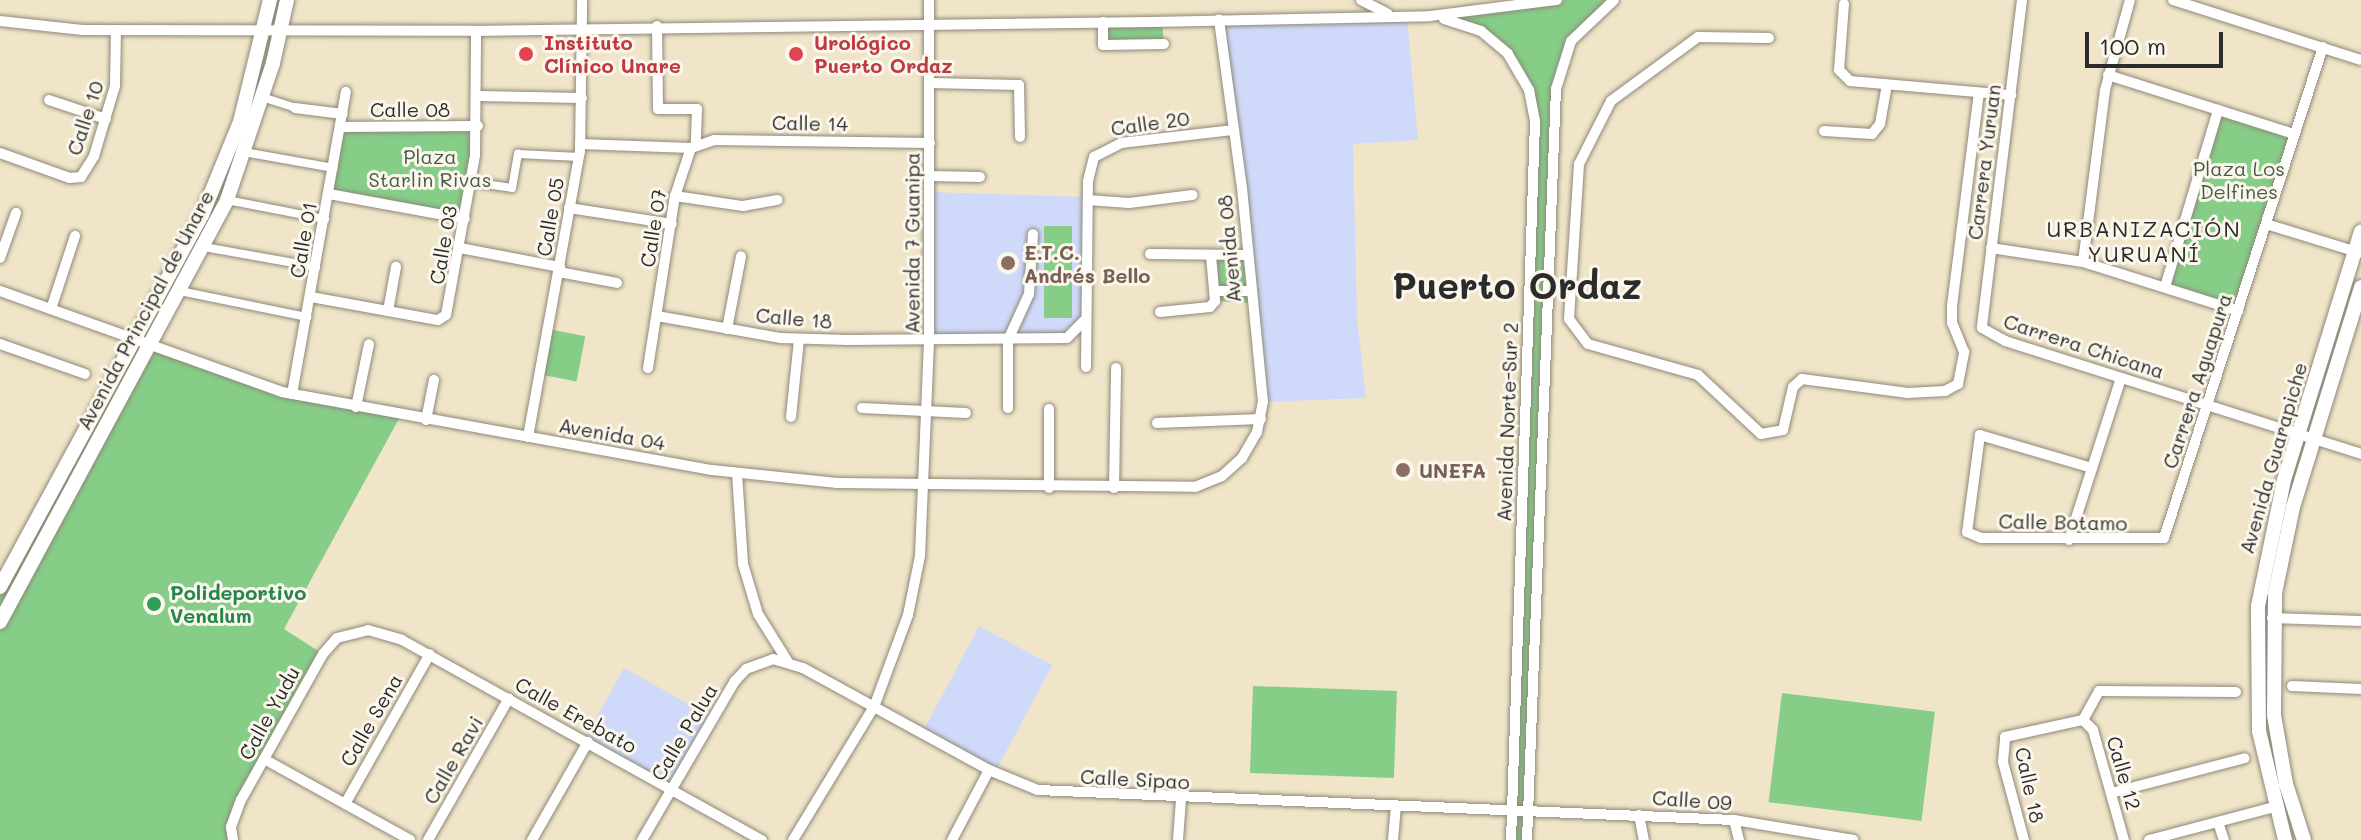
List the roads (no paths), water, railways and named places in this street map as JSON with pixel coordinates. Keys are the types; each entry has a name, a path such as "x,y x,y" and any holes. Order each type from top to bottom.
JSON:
{"street":[{"name":"Avenida Principal de Unare","path":"0,587 218,180 250,92 270,0"},
{"name":"Avenida Principal de Unare","path":"0,622 227,200 262,97 287,0"},
{"name":"Calle 05","path":"528,437 579,157 582,0"},
{"name":"Avenida 7 Guanipa","path":"793,840 874,707 914,587 926,486 928,414 929,0"},
{"path":"1361,0 1396,16"},
{"path":"0,21 116,30 282,28 476,31 1430,16 1557,0"},
{"name":"Avenida Norte-Sur 2","path":"1527,840 1556,89 1571,41 1587,20 1614,0"},
{"name":"Carrera Yuruan","path":"1982,328 2022,0"},
{"path":"2083,262 2108,75 2130,0"},
{"path":"2173,0 2361,60"},
{"path":"1844,4 1839,70 1850,81 2011,95"},
{"name":"Avenida Norte-Sur 2","path":"1430,16 1469,25 1500,45 1524,78 1535,122 1511,840"},
{"name":"Avenida 08","path":"1219,20 1234,130 1261,419 1251,447 1233,468"},
{"path":"1103,22 1103,45 1164,44"},
{"path":"657,26 658,109 697,109 694,147"},
{"name":"Calle 10","path":"0,153 77,179 90,164 116,81 116,30"},
{"name":"Calle 03","path":"388,311 442,319 450,305 472,182 478,126 476,31"},
{"path":"1769,38 1698,37 1611,101 1579,164 1569,319 1588,344 1698,375 1761,434 1776,434 1786,426 1793,387 1802,379 1908,393 1945,391 1958,384 1964,352 1952,323 1952,306 1979,93"},
{"name":"Carrera Aguapura","path":"2160,541 2208,406 2323,47"},
{"path":"2108,75 2294,134"},
{"path":"930,83 1019,85 1020,137"},
{"path":"1824,131 1875,132 1887,85"},
{"name":"Calle 01","path":"292,394 346,92"},
{"path":"478,96 582,98"},
{"path":"262,97 295,108 343,114"},
{"path":"49,100 106,119"},
{"path":"2165,287 2218,110"},
{"name":"Calle 08","path":"342,127 478,126"},
{"name":"Calle 20","path":"1086,367 1090,166 1104,148 1234,130"},
{"name":"Calle 14","path":"580,144 694,147 764,140 930,143"},
{"name":"Calle 07","path":"648,368 675,196 694,147"},
{"path":"244,152 334,168"},
{"path":"472,182 512,188 518,154 579,157"},
{"path":"930,176 980,177"},
{"path":"329,194 465,219"},
{"path":"1088,200 1129,203 1192,195"},
{"path":"675,196 743,206 777,200"},
{"path":"227,200 325,219"},
{"path":"569,208 672,224"},
{"path":"0,258 16,213"},
{"path":"2266,224 2358,253"},
{"name":"Avenida Guarapiche","path":"2285,840 2274,807 2258,718 2256,626 2265,554 2298,434 2358,253 2361,232"},
{"path":"1008,408 1008,340 1029,294 1033,234"},
{"path":"51,309 75,236"},
{"path":"204,247 316,267"},
{"path":"460,248 617,283"},
{"path":"1991,248 2083,262 2238,311"},
{"path":"1150,254 1247,255"},
{"path":"1160,312 1207,309 1214,296 1211,255"},
{"path":"727,329 741,256"},
{"path":"311,297 388,311 396,267"},
{"name":"Avenida Guarapiche","path":"2304,840 2277,739 2272,618 2284,538 2361,287"},
{"name":"Avenida 04","path":"0,291 292,394 737,473 926,486 1114,488 1195,487 1233,468"},
{"path":"180,291 307,317"},
{"path":"1214,296 1250,291"},
{"name":"Calle 18","path":"657,316 799,340 929,340"},
{"path":"929,340 1067,338 1086,319"},
{"name":"Carrera Chicana","path":"1982,328 2005,341 2361,454"},
{"path":"791,417 799,340"},
{"path":"0,344 85,374"},
{"path":"356,407 369,344"},
{"path":"1114,488 1116,368"},
{"path":"2069,540 2121,378"},
{"path":"426,420 434,380"},
{"path":"862,408 928,414 966,413"},
{"path":"1049,409 1049,488"},
{"path":"1157,423 1261,419"},
{"name":"Calle Botamo","path":"2092,468 1985,434 1975,441 1967,532 1981,538 2160,541"},
{"path":"737,473 743,564 758,614 788,662"},
{"path":"2272,618 2361,621"},
{"name":"Calle Erebato","path":"368,630 430,654 762,840"},
{"name":"Calle Yudu","path":"233,840 235,814 329,645 368,630"},
{"name":"Calle Sena","path":"345,804 430,654"},
{"name":"Calle Sipao","path":"773,659 788,662 989,770 1038,790 1181,799 1528,811"},
{"name":"Calle Palua","path":"642,840 735,681 746,669 773,659"},
{"path":"2292,686 2361,689"},
{"path":"2083,720 2099,691 2236,692"},
{"name":"Calle Ravi","path":"428,840 509,698"},
{"name":"Calle 18","path":"2024,840 2003,762 2005,737 2083,720"},
{"name":"Calle 12","path":"2083,720 2093,730 2124,840"},
{"path":"532,840 588,742"},
{"path":"2111,793 2245,758"},
{"path":"264,759 410,840"},
{"path":"952,840 989,770"},
{"path":"1178,840 1181,799"},
{"path":"1393,840 1396,807"},
{"path":"2149,840 2274,807"},
{"name":"Calle 09","path":"1528,811 1734,820 1853,840"},
{"path":"1639,815 1644,840"},
{"path":"1734,820 1739,840"},
{"path":"2218,822 2224,840"}],"place":[{"name":"Instituto Clínico Unare","path":"526,54"},
{"name":"Urológico Puerto Ordaz","path":"796,54"},
{"name":"E.T.C. Andrés Bello","path":"1008,263"},
{"name":"UNEFA","path":"1403,470"},
{"name":"Polideportivo Venalum","path":"154,604"}],"district":[{"name":"URBANIZACIÓN YURUANÍ","path":"2144,240"},
{"name":"Puerto Ordaz","path":"1517,285"}],"park label":[{"name":"Plaza Starlin Rivas","path":"430,168"},
{"name":"Plaza Los Delfines","path":"2239,180"}]}
